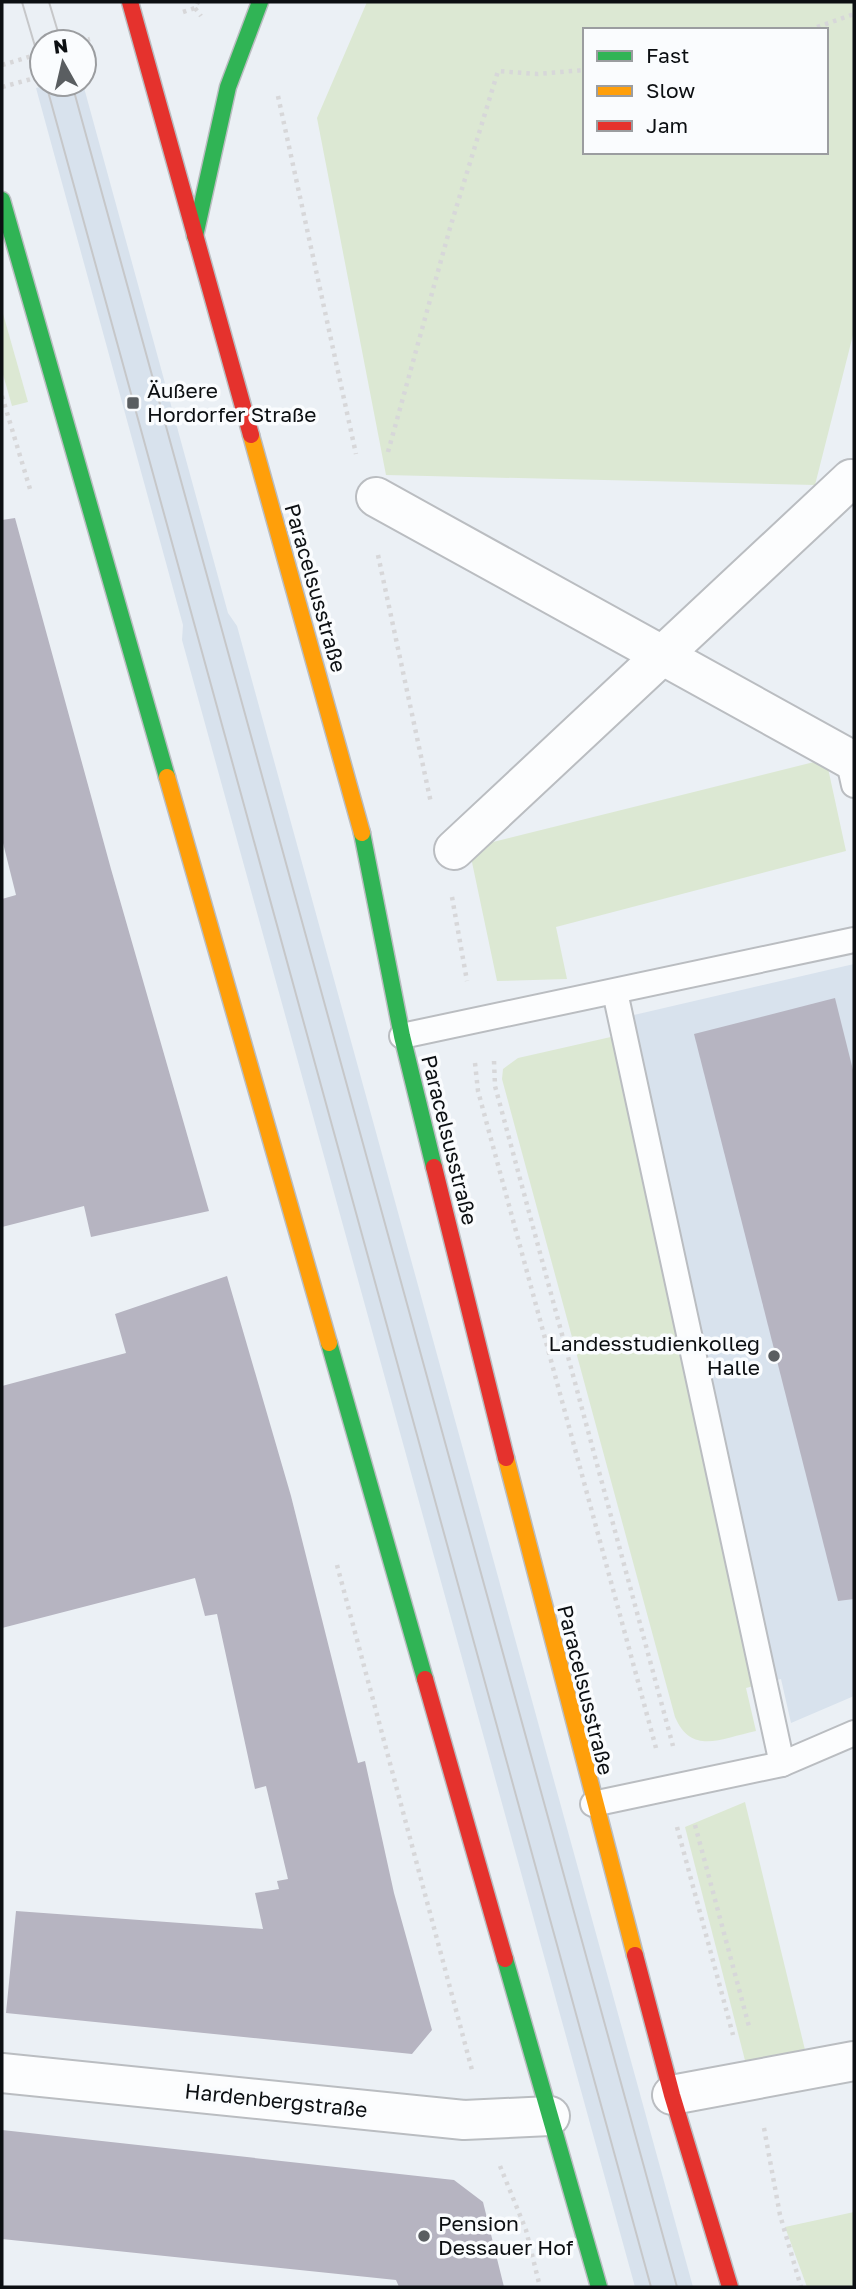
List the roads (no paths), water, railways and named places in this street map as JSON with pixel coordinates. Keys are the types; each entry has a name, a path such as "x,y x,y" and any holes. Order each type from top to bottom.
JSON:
{"main road":[{"name":"Paracelsusstraße","path":"130,2 366,847 402,1037 593,1804 672,2095 730,2287"},
{"path":"195,236 242,41 260,2"},
{"path":"2,200 599,2287"}],"street":[{"path":"454,850 851,479"},
{"path":"376,497 662,656 851,772"},
{"path":"672,2095 854,2061"},
{"name":"Hardenbergstraße","path":"2,2073 464,2120 550,2116"}],"lane":[{"path":"402,1037 854,940"},
{"path":"615,992 782,1764"},
{"path":"593,1804 782,1764 854,1733"}],"tram line":[{"path":"22,2 30,28"},
{"path":"49,2 57,28"},
{"path":"50,98 651,2287"},
{"path":"76,98 677,2287"}],"place":[{"name":"Äußere Hordorfer Straße","path":"133,403"},
{"name":"Landesstudienkolleg Halle","path":"774,1356"},
{"name":"Pension Dessauer Hof","path":"424,2236"}]}
